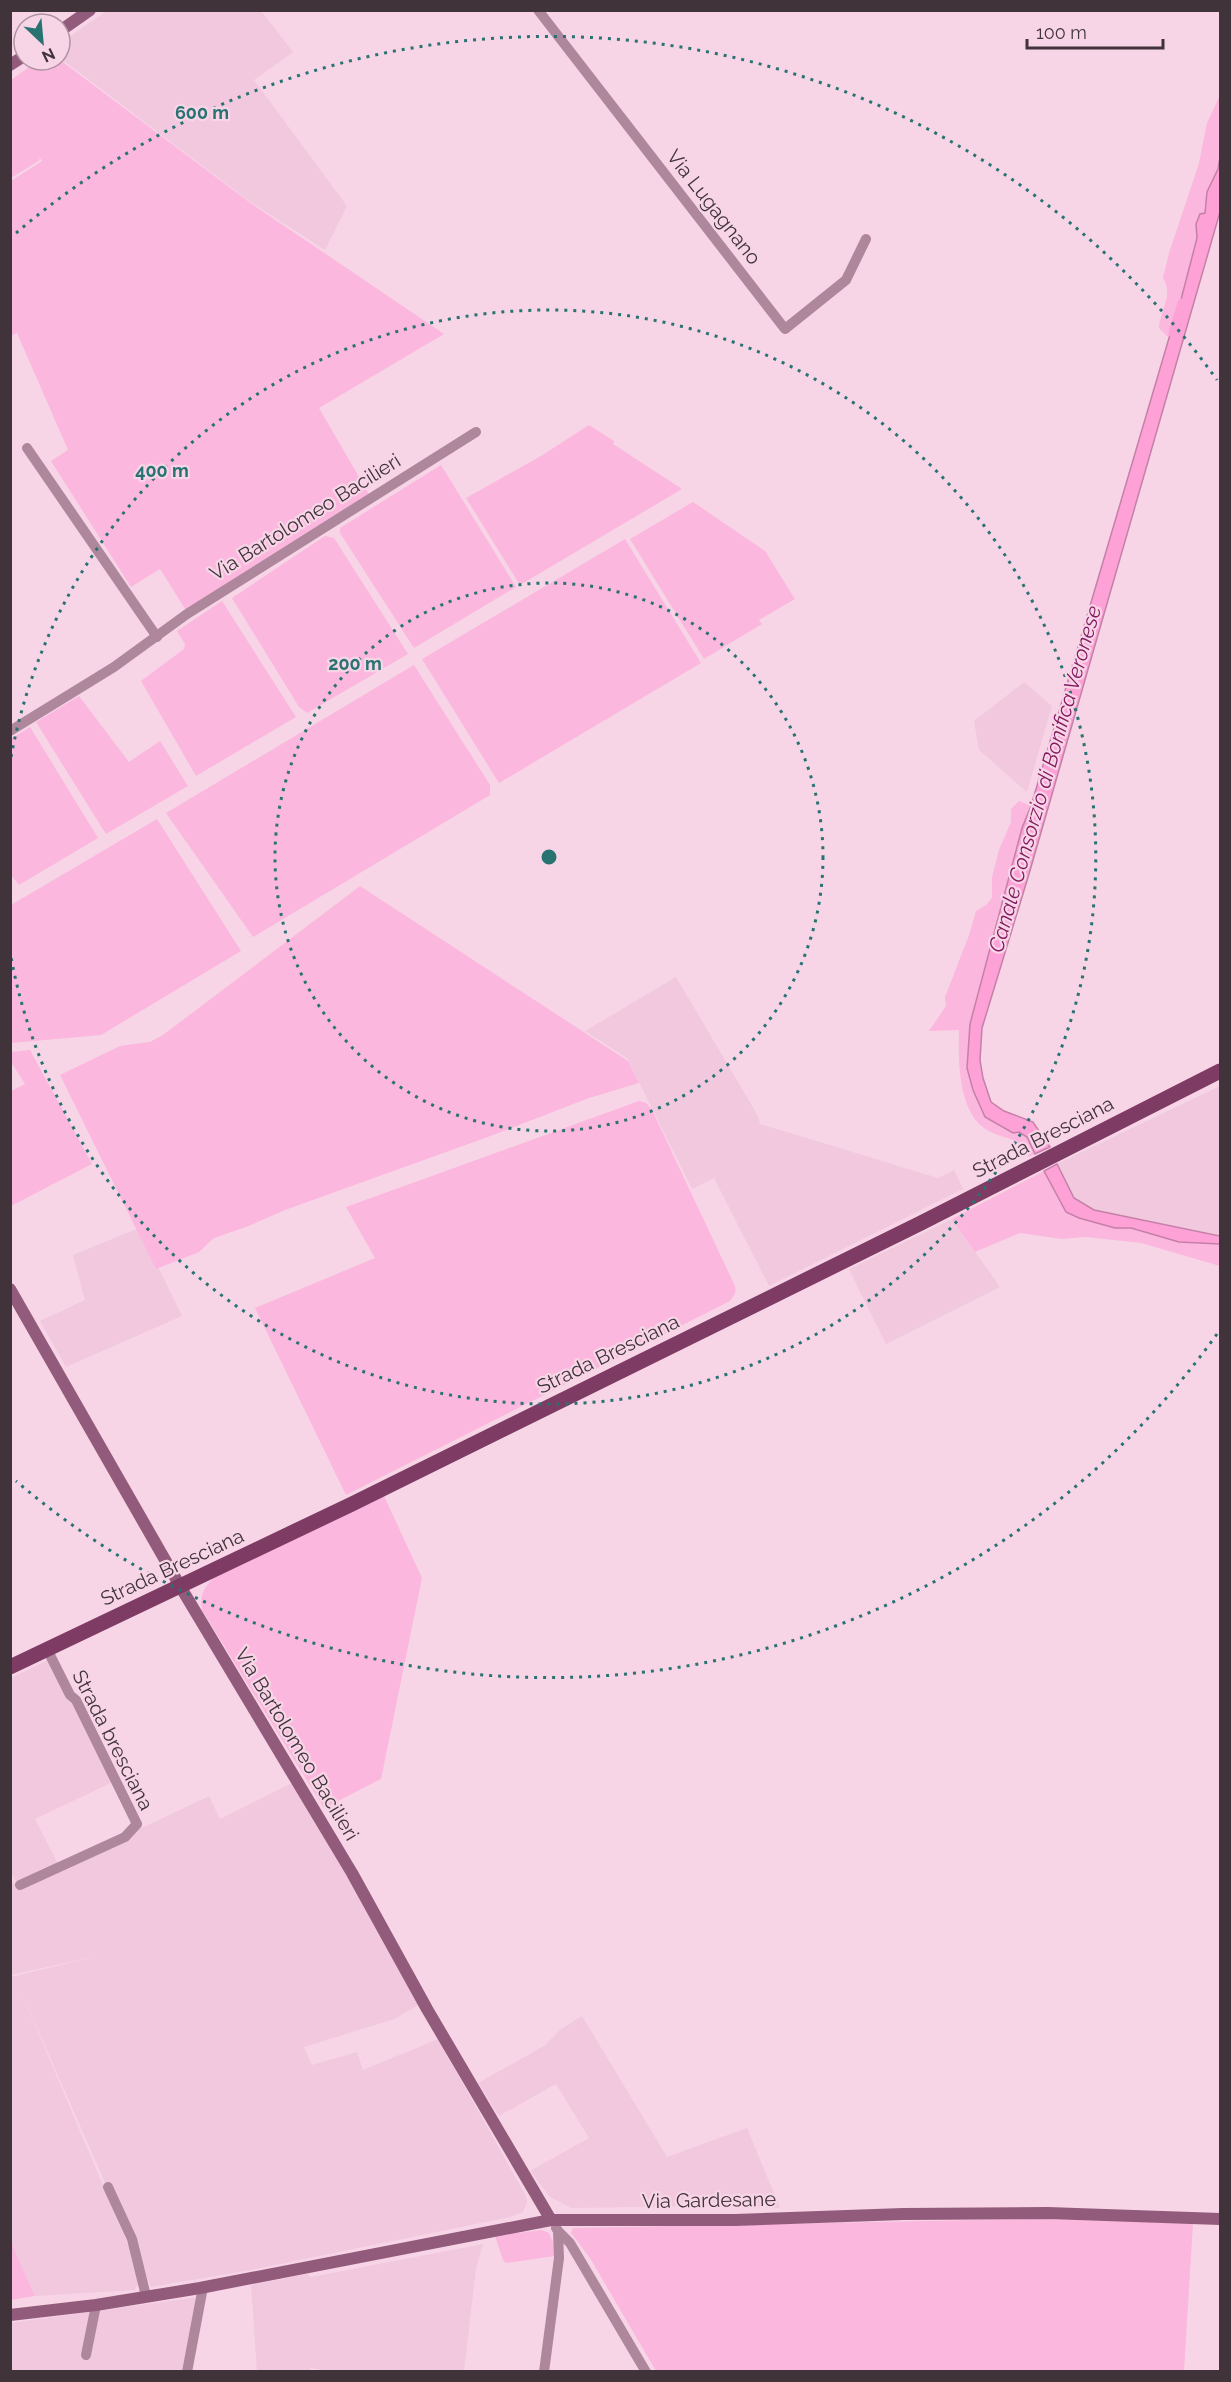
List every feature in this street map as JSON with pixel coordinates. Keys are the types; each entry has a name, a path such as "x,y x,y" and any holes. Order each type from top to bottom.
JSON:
{"main road":[{"path":"72,23 90,10"},
{"name":"Strada Bresciana","path":"10,1667 352,1504 1221,1071"},
{"name":"Via Bartolomeo Bacilieri","path":"10,1289 180,1586 352,1873 427,2009 554,2226"},
{"name":"Via Gardesane","path":"10,2314 96,2305 554,2226 903,2214 1048,2213 1221,2218"}],"street":[{"name":"Via Lugagnano","path":"538,10 785,329 846,280 866,239"},
{"name":"Via Bartolomeo Bacilieri","path":"10,731 157,637 187,614 477,432"},
{"path":"27,448 157,637"},
{"name":"Strada bresciana","path":"20,1885 125,1837 137,1824 76,1700 70,1695 47,1649"},
{"path":"108,2187 132,2239 146,2296"},
{"path":"544,2372 559,2258 554,2226"},
{"path":"554,2226 570,2243 646,2372"},
{"path":"187,2372 203,2287"},
{"path":"86,2355 96,2305"}],"shaded area":[{"path":"108,10 261,11 293,52 254,80 347,206 325,250 249,201 72,67 72,35"},
{"path":"72,69 249,202 444,334 319,408 370,496 187,612 160,569 131,587 51,461 68,450 17,333 11,336 11,181 42,161 37,154 40,160 11,178 11,80 22,72 72,72"},
{"path":"1220,95 1218,169 1207,192 1205,213 1196,224 1197,238 1178,311 1179,317 1169,338 1159,328 1167,297 1163,278 1199,163 1207,123"},
{"path":"589,425 614,441 613,444 682,489 520,585 466,498 541,456"},
{"path":"441,465 516,587 414,648 340,533 340,528"},
{"path":"693,502 765,551 795,599 759,620 762,624 704,659 630,539"},
{"path":"325,536 334,538 408,654 307,713 299,707 232,598"},
{"path":"625,539 701,663 499,783 422,659"},
{"path":"222,601 296,717 196,776 141,681 184,649 185,644 177,631"},
{"path":"414,665 490,785 490,795 253,937 166,813"},
{"path":"1024,682 1052,706 1027,792 979,750 974,721"},
{"path":"79,696 129,762 160,741 188,786 106,834 36,722"},
{"path":"30,727 98,838 19,885 11,875 11,739"},
{"path":"1019,801 1031,806 1022,828 970,1024 973,1090 1027,1137 1035,1154 1029,1157 1015,1141 987,1130 977,1122 970,1111 962,1085 959,1030 929,1031 946,1006 945,997 976,911 992,898 992,877 999,850 1011,822 1011,809"},
{"path":"157,819 241,951 101,1035 11,1043 11,905"},
{"path":"360,886 628,1061 639,1083 589,1098 285,1210 214,1238 199,1252 156,1269 60,1075 120,1046 150,1042 163,1035"},
{"path":"676,977 758,1116 760,1124 938,1178 954,1170 963,1189 769,1286 714,1178 692,1189 627,1058 585,1031"},
{"path":"30,1050 92,1164 11,1206 11,1091 25,1084 11,1062 11,1052"},
{"path":"1220,1086 1220,1236 1094,1210 1074,1198 1057,1164"},
{"path":"639,1101 646,1103 652,1110 734,1284 735,1291 732,1299 346,1495 255,1308 375,1258 346,1207"},
{"path":"1044,1171 1066,1212 1115,1228 1131,1228 1179,1242 1220,1244 1220,1266 1141,1243 1086,1237 1062,1239 1020,1233 975,1252 952,1219"},
{"path":"952,1219 1000,1287 886,1344 849,1269"},
{"path":"139,1228 182,1316 66,1367 40,1321 85,1300 73,1255"},
{"path":"384,1496 422,1578 381,1779 324,1808 202,1610 201,1600 207,1585 214,1578"},
{"path":"56,1656 119,1779 35,1819 58,1864 209,1796 220,1819 292,1783 422,2003 394,2019 304,2047 312,2065 357,2052 363,2070 438,2039 526,2196 527,2203 523,2212 510,2217 256,2269 151,2287 19,1987 130,2249 138,2283 135,2290 35,2296 11,2242 11,1977 97,1956 11,1975 10,1885 16,1882 10,1870 11,1678"},
{"path":"582,2016 667,2157 747,2128 780,2208 702,2206 571,2208 550,2197 530,2171 589,2138 556,2084 499,2116 478,2083 544,2046 560,2030"},
{"path":"1033,2219 1193,2223 1184,2371 656,2371 590,2258 571,2233 573,2228"},
{"path":"542,2230 549,2233 555,2256 506,2263 503,2260 495,2236"},
{"path":"11,2242 35,2296 11,2300"},
{"path":"483,2244 476,2269 464,2371 337,2372 310,2368 310,2371 257,2371 251,2285 307,2274 311,2277"},
{"path":"206,2296 192,2371 11,2371 10,2323"}],"water":[{"path":"1220,157 1220,212 1029,874 982,1028 980,1060 991,1102 1004,1111 1033,1122 1050,1147 1035,1154 1027,1137 1019,1132 1013,1133 985,1117 973,1090 967,1068 970,1024 1022,828 1031,806 1169,338 1179,317 1178,311 1197,238 1196,224 1200,214 1205,213 1207,192 1218,169"},
{"path":"1057,1164 1074,1198 1094,1210 1220,1236 1220,1244 1179,1242 1131,1228 1115,1228 1066,1212 1044,1171"}],"waterway":[{"name":"Canale Consorzio di Bonifica Veronese","path":"1173,333 1182,303"}]}
